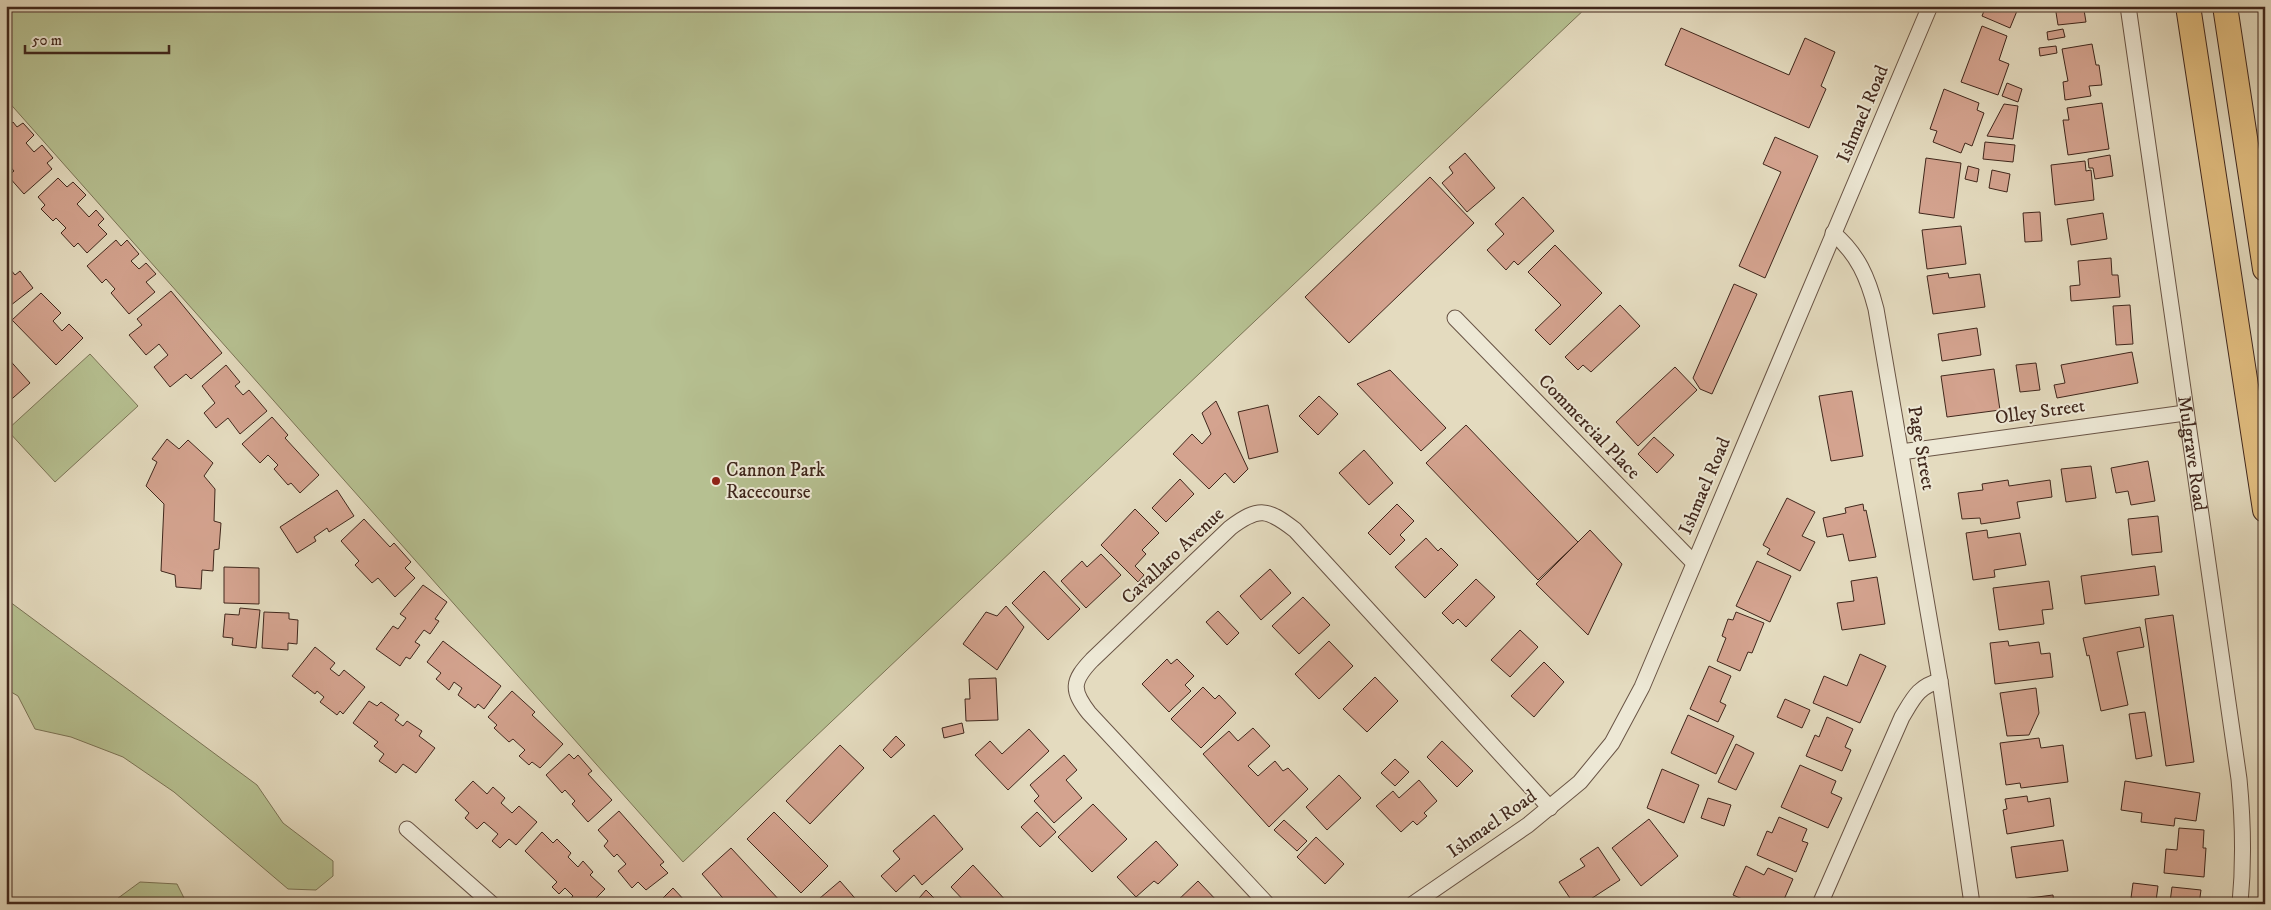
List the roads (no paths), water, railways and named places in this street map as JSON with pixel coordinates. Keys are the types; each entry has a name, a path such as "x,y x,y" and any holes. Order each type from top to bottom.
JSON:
{"main road":[{"path":"2188,6 2265,510"},
{"path":"2225,6 2265,269"}],"street":[{"name":"Ishmael Road","path":"1413,904 1550,808 1593,768 1621,729 1642,687 1930,6"},
{"name":"Mulgrave Road","path":"2128,6 2185,413 2239,778 2242,825 2240,904"},
{"name":"Page Street","path":"1833,233 1856,257 1871,291 1940,681 1972,904"},
{"name":"Commercial Place","path":"1455,318 1694,563"},
{"name":"Olley Street","path":"1901,452 2185,413"},
{"name":"Cavallaro Avenue","path":"1267,904 1089,713 1078,698 1075,684 1081,672 1092,660 1230,528 1244,517 1259,511 1276,516 1295,530 1550,808"},
{"path":"1820,904 1902,717 1915,696 1927,684 1940,681"},
{"path":"408,829 492,904"}],"place":[{"name":"Cannon Park Racecourse","path":"716,481"}]}
